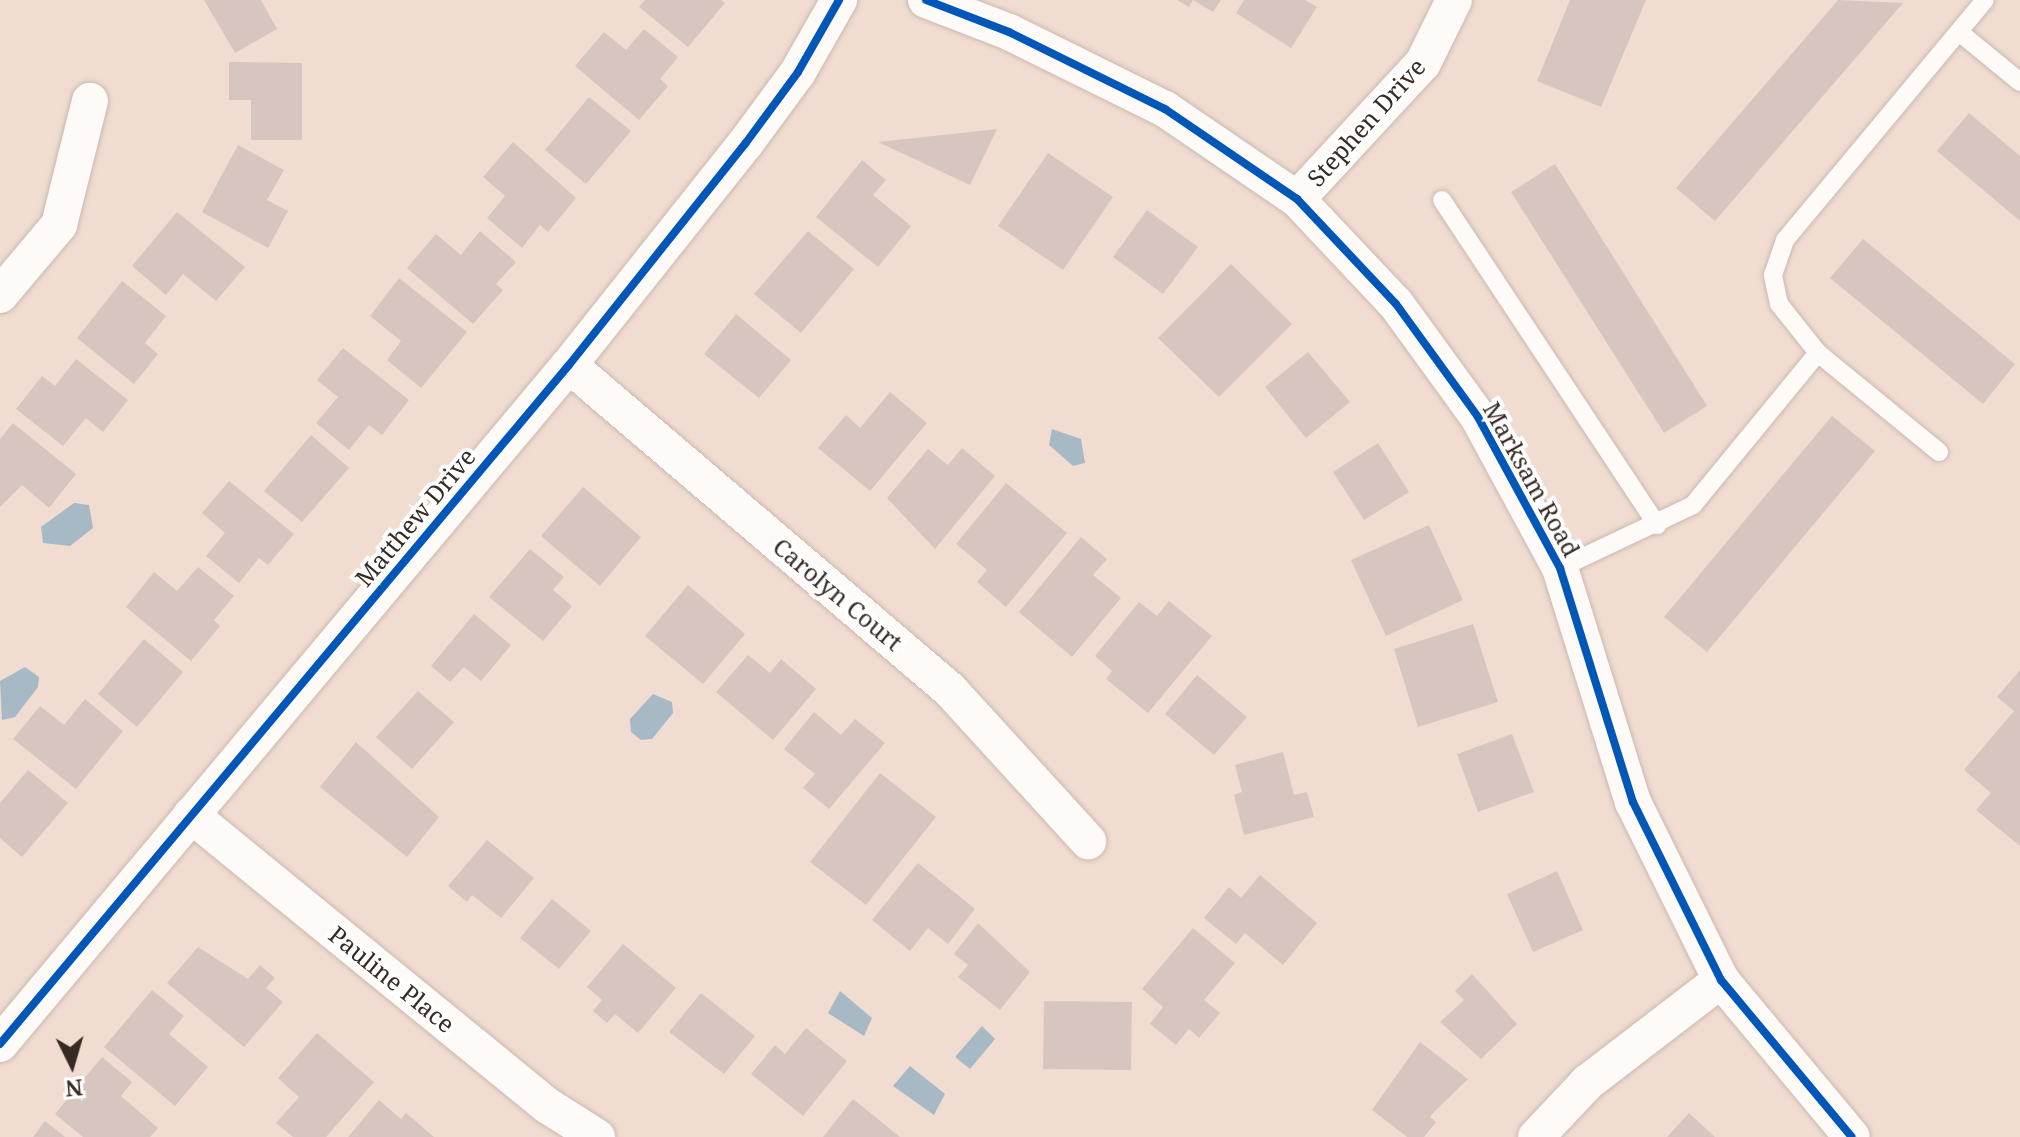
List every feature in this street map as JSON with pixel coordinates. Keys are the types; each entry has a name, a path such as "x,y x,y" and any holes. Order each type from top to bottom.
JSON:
{"street":[{"name":"Matthew Drive","path":"0,1044 569,365 763,120 839,0"},
{"name":"Marksam Road","path":"926,0 1009,32 1165,109 1297,199 1396,304 1478,417 1560,568 1633,802 1721,980 1852,1137"},
{"name":"Stephen Drive","path":"1297,199 1423,63 1454,0"},
{"path":"0,295 59,225 90,101"},
{"name":"Carolyn Court","path":"569,365 950,690 1088,841"},
{"name":"Pauline Place","path":"191,815 548,1106 597,1137"},
{"path":"1536,1137 1588,1082 1721,980"}],"lane":[{"path":"1939,452 1818,353 1779,304 1773,275 1785,240 1985,0"},
{"path":"1959,32 2020,82"},
{"path":"1442,200 1657,525"},
{"path":"1560,568 1657,525 1693,505 1818,353"}],"water":[{"path":"1052,429 1081,439 1085,463 1073,466 1049,445"},
{"path":"74,503 89,505 93,528 70,546 43,543 41,527"},
{"path":"25,667 39,677 38,687 15,717 2,720 0,681"},
{"path":"653,694 672,702 673,713 652,739 641,740 631,732 630,719"},
{"path":"840,991 872,1018 864,1036 828,1013"},
{"path":"982,1026 995,1039 970,1069 955,1057"},
{"path":"910,1066 945,1094 934,1115 893,1086"}],"building":[{"path":"204,0 261,0 277,29 235,53"},
{"path":"645,0 721,0 725,3 688,47 639,7"},
{"path":"1177,0 1193,0 1189,7"},
{"path":"1193,0 1221,0 1213,12"},
{"path":"1244,0 1305,0 1317,7 1291,48 1236,13"},
{"path":"1570,0 1646,0 1601,107 1537,81"},
{"path":"1838,0 1903,3 1715,221 1676,188"},
{"path":"644,29 678,57 660,79 668,86 639,120 575,66 604,32 626,50"},
{"path":"229,62 302,63 302,140 251,140 251,100 229,100"},
{"path":"589,97 631,131 586,184 545,150"},
{"path":"1969,113 2020,156 2020,221 1937,151"},
{"path":"997,129 970,185 878,142"},
{"path":"513,142 576,198 548,232 540,225 522,248 487,218 505,196 483,177"},
{"path":"238,145 284,170 267,200 288,211 268,248 202,212"},
{"path":"1048,153 1113,197 1063,270 998,226"},
{"path":"862,160 886,180 873,195 911,226 878,267 816,217"},
{"path":"1555,164 1707,406 1664,433 1511,192"},
{"path":"1147,210 1198,247 1163,294 1113,257"},
{"path":"177,212 245,267 216,301 183,274 166,295 132,266"},
{"path":"480,231 516,262 496,284 503,290 473,324 407,268 436,234 461,255"},
{"path":"808,231 854,269 801,333 754,294"},
{"path":"1863,239 2015,364 1983,404 1830,278"},
{"path":"1231,264 1292,324 1219,397 1158,338"},
{"path":"399,278 467,332 421,388 387,360 401,341 370,316"},
{"path":"122,281 166,316 145,343 158,354 134,384 77,338"},
{"path":"736,314 791,360 759,398 704,354"},
{"path":"343,348 409,400 382,435 369,425 349,450 316,423 338,397 317,380"},
{"path":"1308,352 1350,402 1306,438 1265,387"},
{"path":"76,359 128,400 103,432 86,418 63,446 16,409 42,376 55,386"},
{"path":"890,392 927,423 870,491 818,448 846,415 860,428"},
{"path":"1832,416 1875,451 1707,652 1664,617"},
{"path":"13,423 76,474 49,508 22,485 0,507 0,439"},
{"path":"311,435 349,468 302,522 264,491"},
{"path":"1378,443 1409,492 1364,520 1333,472"},
{"path":"962,448 995,476 935,549 887,498 928,449 948,465"},
{"path":"229,481 294,534 268,565 259,558 239,583 206,556 225,533 202,513"},
{"path":"1006,483 1067,533 1006,607 977,582 987,570 956,544"},
{"path":"583,487 641,537 600,586 541,536"},
{"path":"1429,525 1463,600 1386,636 1351,560"},
{"path":"1081,537 1107,559 1093,575 1121,598 1072,657 1019,612"},
{"path":"530,549 564,577 553,590 572,606 543,641 489,597"},
{"path":"198,567 234,596 214,620 220,626 191,661 126,607 154,572 177,591"},
{"path":"688,585 745,634 703,684 645,636"},
{"path":"1169,601 1212,636 1148,713 1106,679 1112,671 1095,656 1139,602 1157,616"},
{"path":"474,614 511,645 481,681 464,667 450,682 431,666"},
{"path":"1473,624 1498,702 1418,727 1394,649"},
{"path":"144,639 183,672 137,727 98,694"},
{"path":"748,655 770,673 781,659 816,689 773,740 716,692"},
{"path":"2020,670 2020,846 1976,810 1991,793 1964,770 2014,711 1997,697"},
{"path":"1197,675 1247,717 1214,755 1165,714"},
{"path":"418,691 454,722 412,769 376,737"},
{"path":"85,699 123,731 76,789 13,739 40,706 64,725"},
{"path":"814,712 841,735 855,719 885,743 829,809 803,788 815,774 784,749"},
{"path":"1512,734 1534,792 1478,812 1457,754"},
{"path":"356,742 439,817 407,857 320,787"},
{"path":"1283,752 1294,795 1307,792 1314,817 1244,835 1234,795 1242,792 1235,765"},
{"path":"28,770 68,803 22,857 0,838 0,803"},
{"path":"880,773 936,817 866,905 810,862"},
{"path":"487,840 534,878 501,918 472,895 467,902 448,886"},
{"path":"918,863 975,909 948,944 928,928 910,951 872,920"},
{"path":"1557,871 1583,930 1533,952 1507,894"},
{"path":"1260,875 1317,923 1283,965 1245,933 1236,944 1204,918 1229,887 1241,898"},
{"path":"552,899 591,931 559,969 520,938"},
{"path":"978,923 1030,972 1000,1010 958,977 968,965 954,954"},
{"path":"1193,928 1235,963 1204,1000 1220,1013 1199,1038 1189,1029 1176,1045 1150,1024 1163,1007 1142,989"},
{"path":"623,944 676,988 638,1033 615,1014 607,1023 593,1011 602,1000 587,987"},
{"path":"198,947 248,979 260,965 275,978 266,988 283,1002 244,1047 167,983"},
{"path":"1472,974 1517,1024 1481,1059 1440,1022 1464,1000 1455,991"},
{"path":"152,990 184,1016 169,1034 208,1067 175,1106 104,1047"},
{"path":"701,993 755,1036 724,1074 669,1032"},
{"path":"1044,1001 1132,1002 1131,1070 1043,1069"},
{"path":"806,1028 847,1061 803,1116 751,1074 775,1045 785,1054"},
{"path":"317,1033 374,1082 326,1137 293,1137 276,1123 299,1097 278,1078"},
{"path":"1420,1042 1468,1079 1430,1117 1436,1122 1424,1137 1407,1137 1372,1110"},
{"path":"102,1057 132,1082 121,1096 158,1128 150,1137 83,1137 55,1114"},
{"path":"853,1099 900,1137 823,1137"},
{"path":"379,1100 401,1119 406,1113 434,1137 348,1137"},
{"path":"1689,1113 1715,1137 1667,1137"},
{"path":"45,1121 65,1137 33,1137"}],"cycle path":[{"path":"0,1044 569,365 745,144 798,72 839,0"},
{"path":"926,0 1009,32 1165,109 1297,199 1396,304 1478,417 1560,568 1633,802 1721,980 1852,1137"}]}
